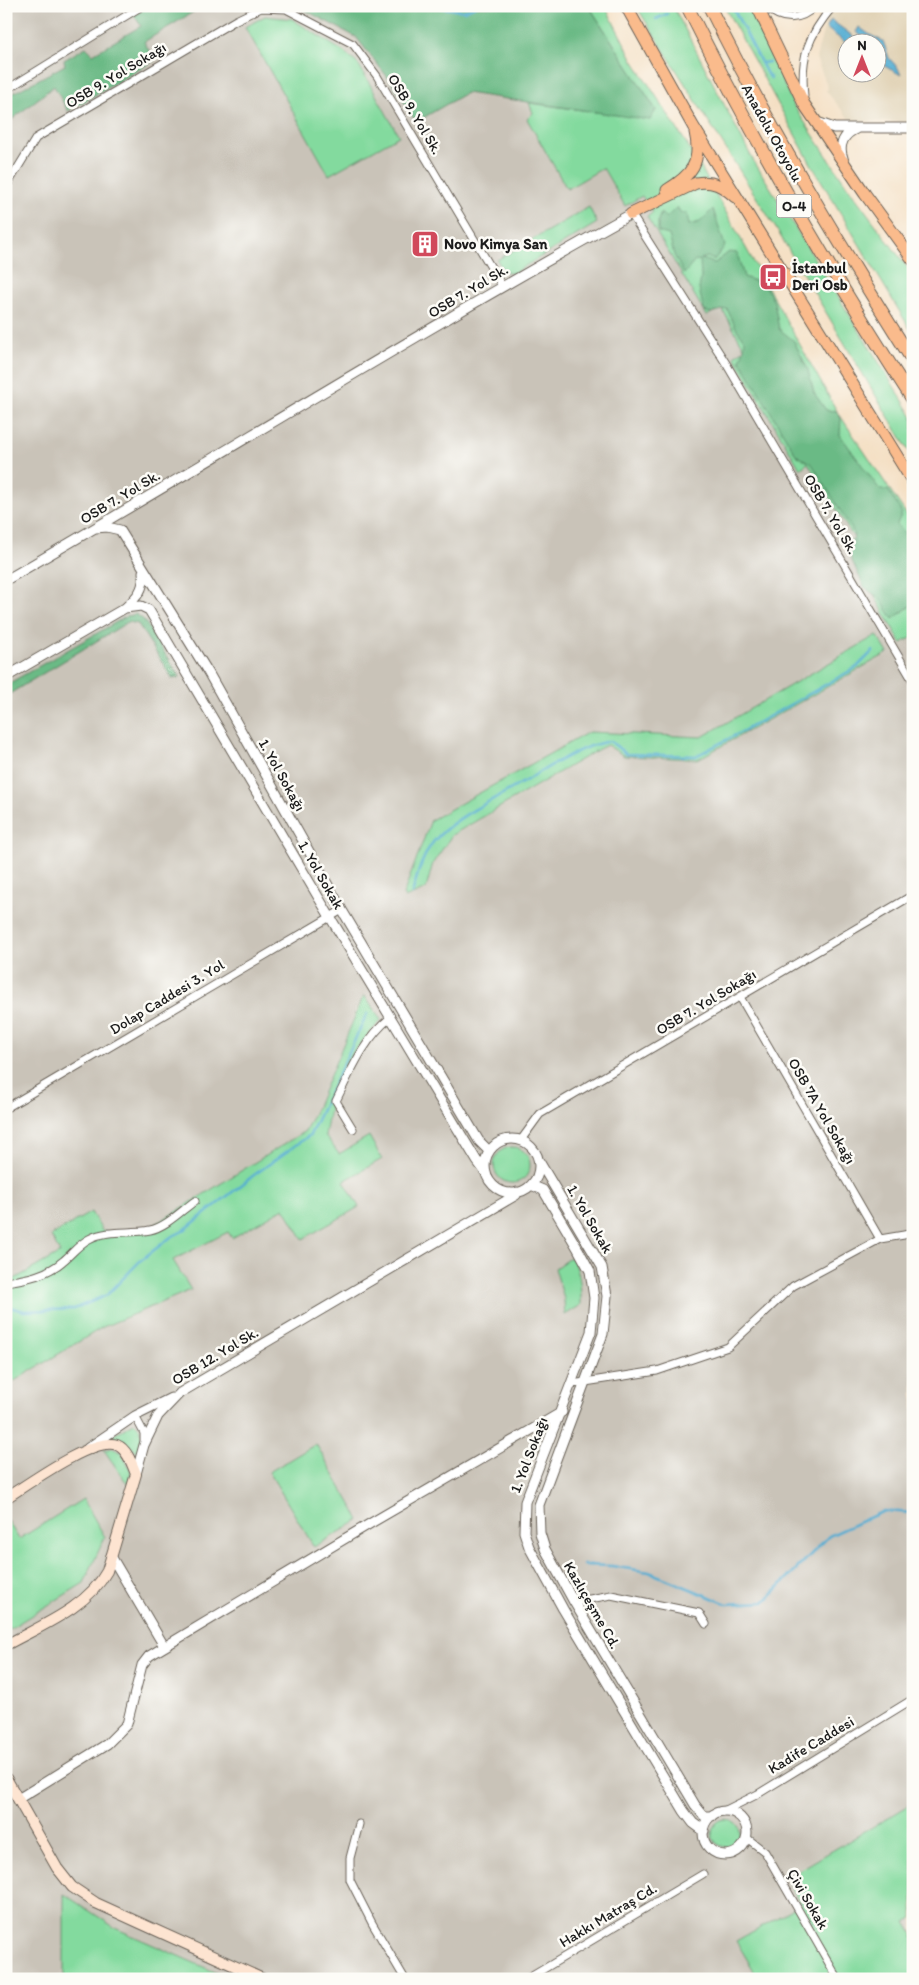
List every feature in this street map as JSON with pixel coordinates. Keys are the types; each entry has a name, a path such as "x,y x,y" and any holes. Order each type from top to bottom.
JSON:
{"highway":[{"name":"Anadolu Otoyolu","path":"687,6 715,63 798,212 913,400"},
{"name":"Anadolu Otoyolu","path":"709,6 780,141 858,274 913,361"}],"main road":[{"path":"626,6 693,126 913,482"},
{"path":"757,6 804,104 913,260"},
{"path":"631,214 678,184 691,171 697,155 698,145 693,126"},
{"path":"631,214 696,183 703,182 718,184 742,203"},
{"path":"6,1498 88,1448 104,1443 118,1445 130,1459 136,1474"},
{"name":"OSB 12. Yol Sk.","path":"6,1645 76,1605 91,1594 101,1583 107,1571 136,1474"},
{"path":"6,1778 57,1868 72,1887 96,1902 263,1979"}],"street":[{"path":"6,90 142,6"},
{"path":"765,6 780,16 795,18 807,14 815,6"},
{"path":"804,104 802,76 805,51 810,38 821,20 833,6"},
{"name":"OSB 9. Yol Sokağı","path":"6,187 36,138 236,20 261,8"},
{"name":"OSB 9. Yol Sk.","path":"261,8 286,9 352,44 377,76 502,286"},
{"path":"816,121 834,128 913,128"},
{"path":"846,166 841,155 840,146 850,131 859,128"},
{"name":"OSB 7. Yol Sk.","path":"6,580 502,286 631,214 727,365 913,681"},
{"path":"96,528 106,527 120,530 124,510"},
{"name":"1. Yol Sokağı","path":"120,530 208,672 342,910 479,1141 489,1150"},
{"path":"6,677 125,608 140,594 144,582 143,569"},
{"name":"1. Yol Sokak","path":"125,608 141,606 150,610 390,1018 476,1160 486,1173"},
{"name":"OSB 7. Yol Sokağı","path":"521,1140 540,1114 913,896"},
{"name":"Dolap Caddesi 3. Yol","path":"6,1108 342,910"},
{"name":"OSB 7A Yol Sokağı","path":"740,997 880,1239"},
{"path":"353,1129 336,1101 358,1056 390,1018"},
{"path":"513,1138 521,1140 535,1152 539,1160 539,1169 536,1178 531,1184 517,1192 504,1192 488,1179 486,1157 489,1150 504,1140 513,1138"},
{"name":"1. Yol Sokak","path":"539,1160 602,1267 607,1296 603,1334 586,1383"},
{"name":"1. Yol Sokağı","path":"531,1184 543,1190 556,1209 590,1271 594,1298 591,1332 525,1502 524,1532 529,1547 563,1609 684,1812 693,1823 704,1831"},
{"path":"490,1210 499,1189"},
{"name":"OSB 12. Yol Sk.","path":"136,1474 144,1445 162,1410 180,1393 516,1195 517,1192"},
{"path":"6,1282 43,1273 64,1261 81,1244 100,1235 146,1231 157,1227 195,1201"},
{"path":"572,1384 657,1370 728,1347 793,1286 880,1239 913,1232"},
{"name":"Kazlıçeşme Cd.","path":"586,1383 539,1505 540,1533 545,1550 574,1602 695,1805 704,1816 712,1816"},
{"path":"88,1448 135,1416 180,1393"},
{"path":"18,1799 107,1744 127,1724 142,1665 149,1656 560,1412 575,1409"},
{"path":"135,1416 144,1433 144,1445"},
{"path":"111,1556 164,1646"},
{"path":"574,1602 611,1595 699,1613 706,1624"},
{"name":"Kadife Caddesi","path":"722,1812 758,1794 913,1699"},
{"path":"722,1812 729,1812 742,1818 747,1831 744,1845 732,1854 718,1854 707,1845 704,1831 706,1822 712,1816 722,1812"},
{"path":"359,1824 350,1858 350,1880 372,1923 405,1979"},
{"name":"Çivi Sokak","path":"747,1838 765,1852 838,1979"},
{"name":"Hakkı Matraş Cd.","path":"527,1979 702,1874"}],"shaded area":[{"path":"6,6 318,6 527,94 590,112 670,162 913,524 913,1979 6,1979"},
{"path":"799,6 913,6 913,122 851,121 826,91 828,88 816,58 825,24 807,7 803,11"}],"green space":[{"path":"149,6 203,6 144,42 155,60 68,111 54,86 10,121 6,129 6,97 65,65 64,60 86,47 93,54 141,26 134,15"},
{"path":"297,6 589,6 656,110 650,120 466,93 416,122 393,84 356,37"},
{"path":"589,6 605,6 633,60 694,155 837,411 913,524 913,637 901,643 846,544 854,538 808,463 800,469 734,356 745,349 721,307 707,316 647,217 653,212 642,196 625,206 603,168 567,189 527,119 533,113 529,103 650,119 656,110"},
{"path":"636,6 673,6 752,158 913,417 913,458 775,227"},
{"path":"724,6 748,6 794,106 847,186 913,275 913,334 810,162"},
{"path":"265,16 292,19 344,52 359,65 399,136 329,175 245,27"},
{"path":"589,207 597,223 512,274 504,271 497,260"},
{"path":"677,207 681,213 687,213 689,225 700,222 713,209 725,246 714,260 707,257 701,259 715,263 729,252 737,253 744,277 765,285 774,302 779,329 794,341 808,370 814,393 826,410 837,411 841,418 840,435 880,490 888,490 902,513 897,524 913,544 913,604 893,619 880,599 864,587 848,552 853,543 854,533 812,464 796,455 740,360 745,341 727,309 711,313 704,311 699,289 701,278 700,260 695,261 684,274 674,255 669,235 658,232 658,220 661,213 666,218"},
{"path":"136,614 144,620 180,678 172,678 138,624 128,622 6,696 6,685 127,616"},
{"path":"877,635 888,653 698,759 624,756 607,745 599,749 452,835 433,863 426,889 405,898 403,895 431,820 589,732 702,737"},
{"path":"364,995 381,1020 354,1052 334,1089 325,1135 339,1154 369,1136 382,1159 344,1181 359,1207 303,1239 284,1208 232,1238 228,1232 173,1260 191,1290 103,1327 6,1386 6,1281 11,1281 60,1253 51,1236 91,1212 103,1232 148,1229 305,1131"},
{"path":"512,1147 519,1148 525,1152 529,1158 529,1172 525,1178 519,1182 512,1183 505,1182 499,1178 495,1172 494,1165 495,1158 499,1152 505,1148"},
{"path":"571,1257 579,1274 581,1305 565,1315 564,1299 555,1268"},
{"path":"134,1423 141,1433 138,1454 125,1443 108,1438"},
{"path":"316,1444 360,1520 314,1547 269,1472"},
{"path":"112,1448 121,1452 131,1471 128,1485 104,1450"},
{"path":"83,1499 105,1537 84,1583 6,1631 6,1518 19,1539"},
{"path":"913,1803 913,1918 906,1922 913,1934 913,1979 759,1979 736,1941 801,1904 786,1878"},
{"path":"726,1819 736,1823 740,1833 736,1843 726,1847 716,1843 712,1833 716,1823"},
{"path":"64,1894 117,1929 231,1979 64,1979"}],"water":[{"path":"831,20 847,32 836,32 836,36 826,28"},
{"path":"859,27 866,32 856,32"},
{"path":"886,50 889,58 898,68 901,75 886,67"}],"waterway":[{"path":"430,6 464,11 475,6"},
{"path":"732,6 767,74 771,78"},
{"path":"656,19 667,14"},
{"path":"762,63 769,62"},
{"path":"412,894 426,853 442,832 471,812 560,760 584,748 610,741 626,754 696,756 857,667 873,651"},
{"path":"6,1306 24,1311 74,1309 107,1295 141,1260 171,1237 183,1231 254,1175 310,1135 367,1014"},
{"path":"584,1565 612,1566 649,1572 727,1604 764,1602 829,1536 884,1511 913,1513"}],"place":[{"name":"Novo Kimya San","path":"425,244"},
{"name":"İstanbul Deri Osb","path":"773,277"}]}
